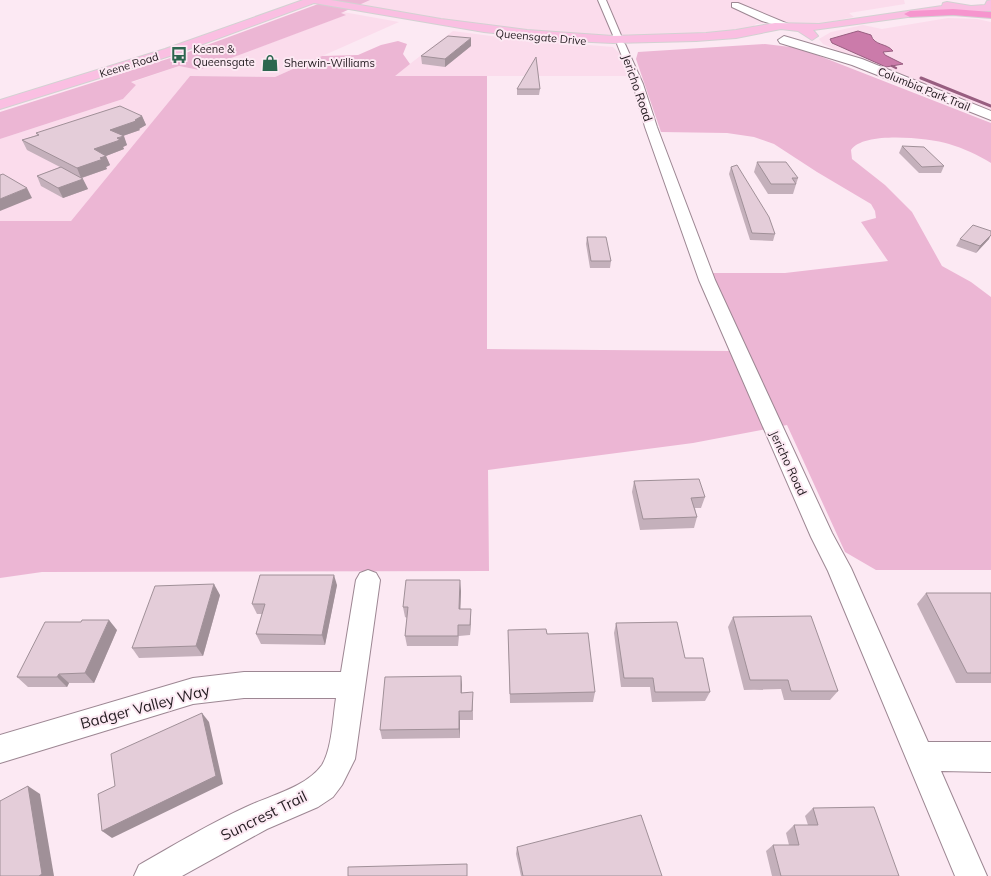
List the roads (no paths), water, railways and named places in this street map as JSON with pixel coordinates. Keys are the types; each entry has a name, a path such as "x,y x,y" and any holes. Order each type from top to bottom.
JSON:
{"highway":[{"path":"910,14 920,6 920,0"},
{"path":"968,9 991,14"},
{"path":"910,14 961,12 991,14"}],"main road":[{"name":"Queensgate Drive","path":"311,1 512,32 620,42"},
{"name":"Queensgate Drive","path":"311,1 348,9 512,36 620,42 710,42 754,37 804,40 812,36"},
{"name":"Keene Road","path":"0,105 169,52 311,1"},
{"path":"910,14 941,1 948,5 968,9"},
{"path":"620,42 719,36 765,29 819,27 849,21 869,20 944,9 988,8 991,3"},
{"path":"272,16 314,8 348,9"},
{"path":"793,27 808,31 812,36 869,20"},
{"path":"765,29 765,33 781,39"},
{"name":"Columbia Park Trail","path":"812,36 819,45 857,62 991,116"},
{"name":"Columbia Park Trail","path":"781,39 857,62"}],"street":[{"name":"Jericho Road","path":"602,0 638,84 657,145 720,311 822,537 839,568 971,876"},
{"path":"731,3 765,19 793,27"},
{"path":"731,3 742,12 763,22 765,29"},
{"name":"Suncrest Trail","path":"150,876 256,818 307,796 322,786 332,775 340,759 368,580"},
{"name":"Badger Valley Way","path":"0,749 193,691 244,686 353,685"},
{"path":"921,756 991,757"}],"waterway":[{"path":"892,66 896,68"},
{"path":"921,78 991,106"}],"place":[{"name":"Keene & Queensgate","path":"179,55"},
{"name":"Sherwin-Williams","path":"270,63"}]}
